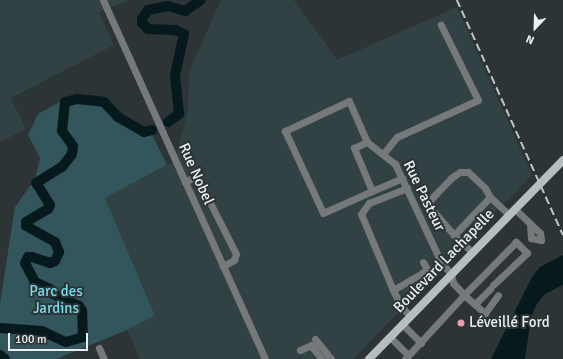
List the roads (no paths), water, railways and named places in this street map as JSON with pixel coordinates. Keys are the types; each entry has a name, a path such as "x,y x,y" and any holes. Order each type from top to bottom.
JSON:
{"main road":[{"name":"Boulevard Lachapelle","path":"369,359 450,274 563,160"}],"street":[{"name":"Rue Nobel","path":"103,0 265,359"},
{"path":"383,154 397,137 478,100 441,25"},
{"path":"372,191 354,148 367,142 349,101 285,131 323,213 402,178"},
{"name":"Rue Pasteur","path":"367,142 393,161 441,262 450,274 453,283 464,295 476,304"},
{"path":"472,252 454,235 429,206 431,199 451,178 460,172 468,172 485,188 490,197 530,224"},
{"path":"185,182 194,177 198,180 236,254 234,260 223,266"},
{"path":"407,188 369,202 361,214 393,290 410,316"},
{"path":"454,235 490,197"},
{"path":"200,214 213,209"},
{"path":"390,338 406,357 516,242 527,253 491,287 476,304 486,313 498,295"},
{"path":"393,290 427,269 423,262"},
{"path":"402,324 421,343"},
{"path":"300,350 316,344"},
{"path":"316,344 322,359"},
{"path":"316,344 331,359"},
{"path":"98,348 104,359"}],"waterway":[{"path":"168,122 179,114 175,75 184,34 175,30 148,29 142,23 142,19 148,10 168,6 185,11 201,0"},
{"path":"0,328 42,331 66,342 83,337 82,311 79,306 51,293 50,289 35,282 25,263 28,257 50,263 55,261 59,252 55,242 26,226 26,222 48,209 50,205 36,183 62,167 72,154 73,146 62,131 65,102 77,99 104,102 118,117 144,132 152,130"},
{"path":"0,355 5,359"}],"railway":[{"path":"457,0 563,235"}],"place":[{"name":"Léveillé Ford","path":"461,323"}],"park label":[{"name":"Parc des Jardins","path":"56,300"}]}
